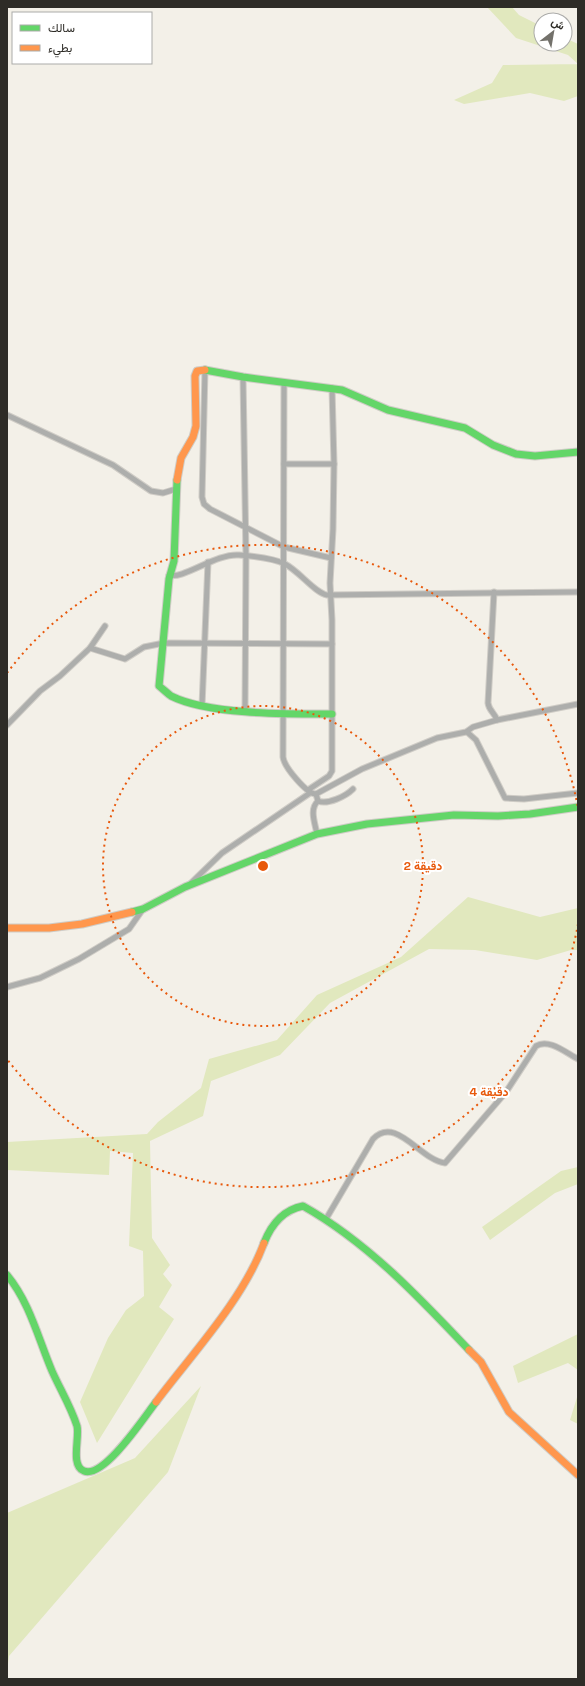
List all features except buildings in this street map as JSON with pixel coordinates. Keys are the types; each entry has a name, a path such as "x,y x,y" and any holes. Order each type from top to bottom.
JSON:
{"street":[{"path":"205,369 202,499 207,507 284,547 331,558"},
{"path":"332,714 283,714 202,706 176,698 161,689 158,682 164,643 169,575 174,560 176,489 181,458 195,432 195,376 199,370 205,369 243,377 332,388 346,392 372,405 404,415 465,428 494,445 516,454 535,456 578,452"},
{"path":"243,377 244,527 246,556 245,711"},
{"path":"284,383 284,760 288,769 309,792 316,794 378,762 437,738 467,732 473,727 497,720 578,704"},
{"path":"185,887 222,853 309,792 327,778 332,771 331,558 334,464 332,388"},
{"path":"7,415 113,465 151,491 163,493 176,489"},
{"path":"284,464 334,464"},
{"path":"169,575 179,575 227,555 246,556 284,563 305,578 320,593 331,595 578,592"},
{"path":"202,706 206,643 208,562"},
{"path":"494,592 488,703 489,708 495,714 497,720"},
{"path":"7,725 40,691 60,676 90,648 105,626"},
{"path":"90,648 125,659 144,647 164,643 332,644"},
{"path":"467,732 476,740 502,794 507,798 524,799 578,793"},
{"path":"318,801 322,802 342,797 353,789"},
{"path":"316,794 318,801"},
{"path":"317,834 313,812 314,806 318,801"},
{"path":"7,928 49,928 82,924 143,909 185,887 317,834 367,824 454,815 522,814 578,807"},
{"path":"7,987 40,978 79,959 129,929 143,909"},
{"path":"326,1219 373,1139 379,1133 386,1131 395,1133 435,1160 445,1163 506,1092 536,1046 548,1043 578,1059"},
{"path":"7,1275 14,1282 28,1309 49,1363 77,1426 79,1433 76,1459 78,1466 83,1471 91,1472 98,1469 125,1443 224,1311 254,1268 271,1229 283,1215 292,1208 302,1206 326,1219 378,1260 433,1312 480,1362 493,1381 509,1412 578,1476"}],"green space":[{"path":"487,7 512,7 519,15 533,22 533,44 516,38"},
{"path":"573,42 578,44 578,64 568,55 559,52 573,52"},
{"path":"578,64 578,96 564,101 530,93 464,104 454,100 492,83 503,65"},
{"path":"468,897 540,917 578,908 578,950 571,950 537,960 475,950 429,949 330,1003 280,1055 211,1081 203,1116 150,1141 152,1238 170,1265 163,1274 172,1285 159,1307 174,1319 97,1443 80,1402 108,1338 126,1310 144,1296 143,1251 129,1246 133,1153 110,1151 109,1175 7,1170 7,1142 147,1134 158,1122 201,1088 209,1059 277,1040 317,995 401,957"},
{"path":"578,1167 578,1184 555,1193 490,1240 482,1227 561,1171"},
{"path":"578,1334 578,1370 568,1363 518,1383 513,1366"},
{"path":"201,1386 168,1472 9,1656 7,1672 7,1513 135,1458"},
{"path":"578,1394 578,1424 570,1420"}],"traffic: fast":[{"path":"205,370 243,377 342,390 388,410 465,428 493,445 516,454 535,456 578,452"},
{"path":"177,480 174,561 169,579 159,686 171,696 206,707 249,712 332,714"},
{"path":"132,912 143,909 185,887 317,834 367,824 454,815 498,816 530,814 578,807"},
{"path":"264,1243 270,1230 279,1219 289,1211 303,1206 349,1236 370,1253 431,1310 469,1350"},
{"path":"7,1275 22,1297 28,1309 52,1371 75,1419 78,1431 76,1457 80,1468 84,1471 92,1471 102,1466 134,1432 156,1402"}],"traffic: slow":[{"path":"177,480 181,458 193,437 196,426 195,376 197,371 205,370"},
{"path":"7,928 49,928 82,924 132,912"},
{"path":"156,1402 230,1306 255,1264 264,1243"},
{"path":"469,1350 481,1362 509,1412 578,1475"}]}
